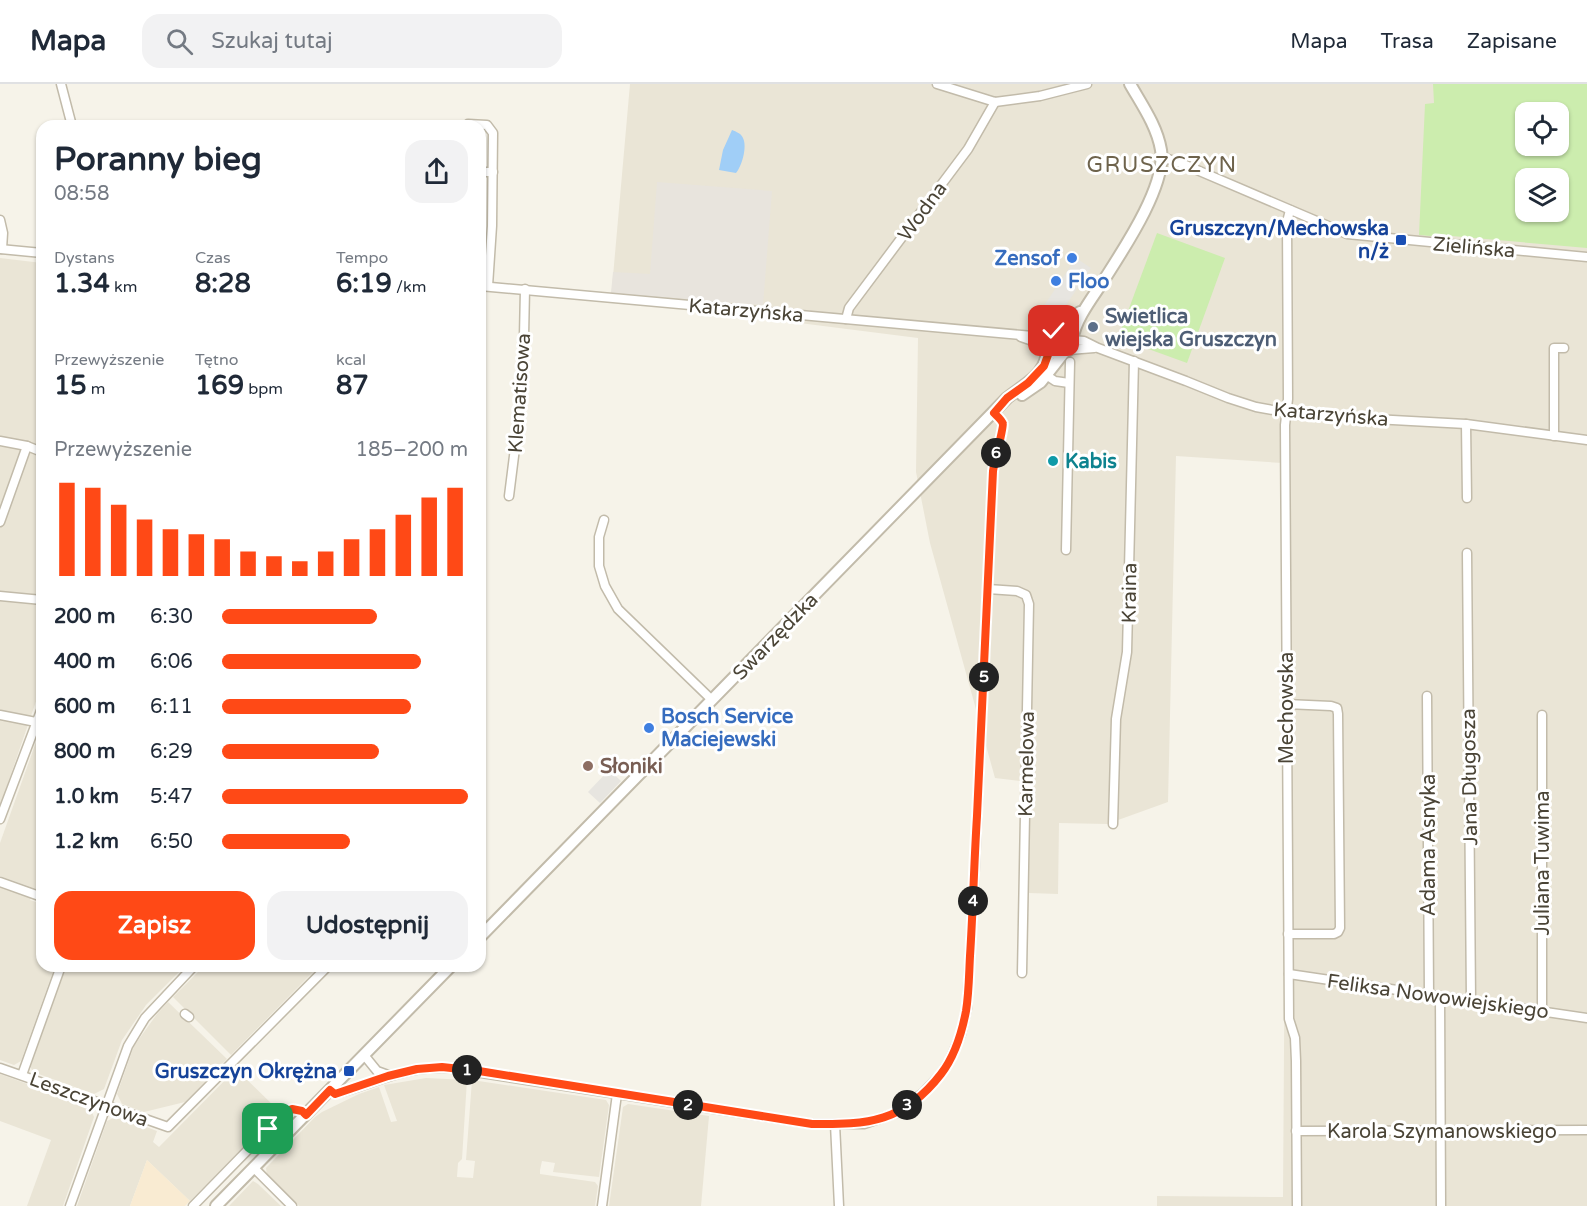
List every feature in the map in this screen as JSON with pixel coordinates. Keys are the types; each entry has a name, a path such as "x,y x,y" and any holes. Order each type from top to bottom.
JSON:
{"street":[{"path":"60,84 70,120"},
{"path":"937,84 995,102 1040,96 1087,84"},
{"name":"Swarzędzka","path":"486,931 1007,398 1043,373 1068,351 1074,331 1088,303 1144,211 1158,178 1162,157 1160,144 1153,125 1130,84"},
{"name":"Wodna","path":"846,319 849,308 968,149 995,102"},
{"path":"486,125 493,133 492,226 486,271"},
{"name":"Zielińska","path":"1162,157 1332,228 1357,236 1587,257"},
{"path":"486,172 493,172"},
{"name":"Mechowska","path":"1290,210 1287,222 1286,704 1289,1019 1295,1038 1296,1061 1297,1206"},
{"path":"0,220 3,233 1,249 36,252"},
{"name":"Katarzyńska","path":"486,286 1034,336 1054,332"},
{"name":"Klematisowa","path":"509,496 523,384 525,289"},
{"name":"Swarzędzka","path":"1054,332 1065,326 1088,303"},
{"path":"1066,550 1069,383 1068,351 1064,331 1054,332 1047,339 1047,360 1043,373 1055,381 1069,383"},
{"name":"Katarzyńska","path":"1012,334 1047,346"},
{"path":"1047,346 1053,353 1068,351"},
{"name":"Katarzyńska","path":"1068,351 1098,348 1241,403 1287,413 1466,424 1587,440"},
{"path":"1554,436 1554,348 1564,348"},
{"name":"Kraina","path":"1113,824 1116,719 1128,642 1134,361"},
{"path":"330,1090 335,1094 417,1069 449,1068 812,1124 835,1125 864,1124 896,1113 910,1104 941,1074 961,1034 967,1008 975,884 993,471 1004,428 1003,423 994,413"},
{"path":"1466,424 1467,498"},
{"path":"0,441 36,450"},
{"path":"0,522 27,446"},
{"path":"604,520 599,537 599,566 605,586 618,609 712,700"},
{"name":"Jana Długosza","path":"1467,553 1472,1000"},
{"name":"Karmelowa","path":"988,589 1017,591 1026,595 1029,604 1022,973"},
{"path":"0,596 36,599"},
{"name":"Adama Asnyka","path":"1427,696 1429,994"},
{"path":"1286,704 1336,708 1340,928 1334,934 1288,934"},
{"path":"0,715 36,722"},
{"name":"Juliana Tuwima","path":"1542,716 1542,1011"},
{"path":"0,819 36,730"},
{"path":"0,882 36,895"},
{"path":"22,1075 59,972"},
{"path":"70,1206 128,1046 139,1027 188,972"},
{"name":"Leszczynowa","path":"0,1068 168,1127 322,972"},
{"path":"216,1206 446,972"},
{"name":"Feliksa Nowowiejskiego","path":"1289,974 1587,1018"},
{"path":"1440,996 1441,1206"},
{"path":"364,1055 377,1071 388,1076"},
{"path":"602,1206 617,1094"},
{"path":"193,1206 282,1115 292,1109 302,1111 306,1115"},
{"path":"835,1125 839,1206"},
{"path":"268,1129 280,1141"},
{"name":"Karola Szymanowskiego","path":"1296,1131 1587,1130"},
{"path":"254,1168 292,1206"}],"shaded area":[{"path":"630,84 1587,84 1587,1206 1157,1206 1157,1196 1283,1197 1286,756 1282,463 1176,456 1168,802 1107,824 1059,823 1058,894 1029,893 1020,781 995,778 930,543 916,472 918,338 611,299"},
{"path":"657,182 772,191 763,305 611,293 613,272 650,274"},
{"path":"0,258 36,262 36,701 0,806"},
{"path":"1076,258 1091,268 1060,314 1037,316"},
{"path":"36,742 36,889 0,876 0,843"},
{"path":"609,770 621,781 600,803 588,792"},
{"path":"0,887 36,902 36,972 53,972 21,1061 14,1065 0,1060"},
{"path":"62,972 179,972 146,1005 122,1040 104,1089 94,1094 33,1072 29,1064"},
{"path":"198,972 313,972 231,1055 173,997"},
{"path":"168,1002 227,1059 185,1102 144,1112 122,1104 117,1094 134,1046"},
{"path":"236,1069 279,1111 190,1201 147,1160 130,1206 77,1206 107,1121 117,1116 157,1131 153,1142 159,1147"},
{"path":"0,1074 90,1107 94,1117 63,1206 27,1206 51,1140 0,1121"},
{"path":"426,1078 467,1080 462,1159 458,1163 457,1177 473,1178 475,1161 466,1160 472,1080 606,1100 609,1105 599,1177 553,1172 555,1163 542,1161 540,1170 540,1174 595,1182 598,1186 595,1206 299,1206 267,1175 266,1168 322,1112 379,1087 391,1122 397,1121 384,1085"},
{"path":"628,1104 709,1116 701,1206 609,1206 623,1107"},
{"path":"147,1160 190,1201 185,1206 130,1206"},
{"path":"253,1181 258,1184 281,1206 229,1206"}],"green space":[{"path":"1433,84 1587,84 1587,248 1419,235 1425,104 1434,103"},
{"path":"1157,233 1225,258 1187,363 1118,338"}],"water":[{"path":"732,130 741,134 745,149 736,173 719,170 723,150"}],"place":[{"name":"Gruszczyn/Mechowska n/ż","path":"1401,240"},
{"name":"Zensof","path":"1072,258"},
{"name":"Floo","path":"1056,281"},
{"name":"Swietlica wiejska Gruszczyn","path":"1093,327"},
{"name":"Kabis","path":"1053,461"},
{"name":"Bosch Service Maciejewski","path":"649,728"},
{"name":"Słoniki","path":"588,766"},
{"name":"Gruszczyn Okrężna","path":"349,1071"}],"district":[{"name":"GRUSZCZYN","path":"1162,164"}],"route":[{"path":"268,1129 292,1109 302,1111 306,1115 330,1090 335,1094 393,1074 434,1067 479,1071 812,1124 864,1124 896,1113 923,1093 941,1074 950,1060 961,1034 967,1008 975,884 976,818 993,471 1004,428 1003,423 994,413 1007,398 1041,371 1048,355 1046,342 1048,336 1054,331"}]}
